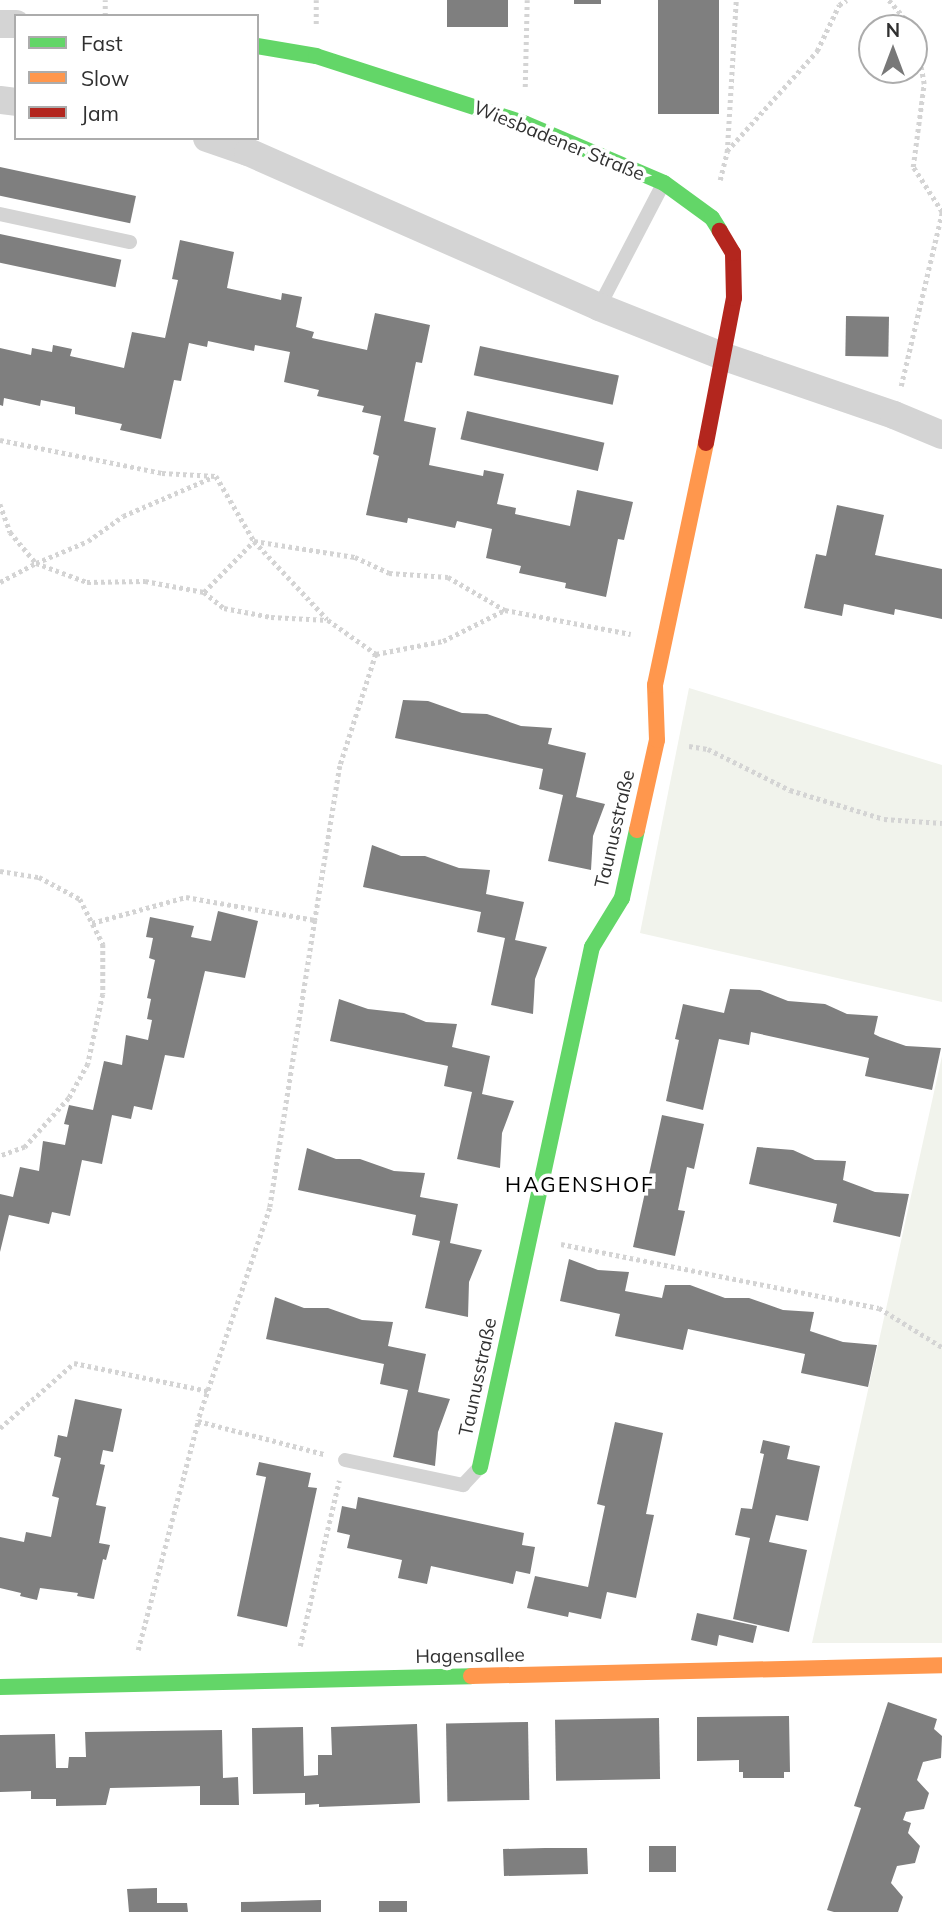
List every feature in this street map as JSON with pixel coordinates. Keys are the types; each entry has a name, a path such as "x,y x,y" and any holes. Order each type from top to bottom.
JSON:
{"street":[{"name":"Wiesbadener Straße","path":"259,46 316,56 524,123 664,183 712,219 733,253 734,298 722,356"},
{"path":"213,140 248,152 599,307 722,356 894,415 942,435"},
{"name":"Taunusstraße","path":"480,1467 592,947 622,898 657,740 655,685 662,640 722,356"},
{"path":"894,415 942,423"},
{"name":"Hagensallee","path":"0,1687 942,1665"}],"lane":[{"path":"599,307 664,183"},
{"path":"0,214 130,242"},
{"path":"345,1460 463,1485 480,1467"}],"path":[{"path":"524,123 527,0"},
{"path":"712,219 727,152 736,0"},
{"path":"727,152 817,51 839,5 847,0"},
{"path":"889,0 902,14"},
{"path":"894,415 942,212 912,167 923,84"},
{"path":"0,440 162,473 216,476"},
{"path":"216,476 254,541 328,620 376,654 443,641 505,610"},
{"path":"0,582 88,541 123,516 216,476"},
{"path":"0,504 10,532 36,563 87,582 145,580 204,592 224,608 271,617 328,620"},
{"path":"254,541 355,557 390,573 448,577 505,610 662,640"},
{"path":"204,592 254,541"},
{"path":"129,1684 198,1421 270,1208 340,766 376,654"},
{"path":"657,740 708,749 790,790 884,819 942,823"},
{"path":"0,871 39,877 80,899 103,944 103,994 88,1064 69,1098 26,1147 0,1156"},
{"path":"92,923 186,897 315,920"},
{"path":"530,1238 879,1308 942,1347"},
{"path":"0,1428 74,1363 208,1391"},
{"path":"198,1421 345,1460 291,1682"}],"shaded area":[{"path":"689,688 942,765 942,1002 640,933"},
{"path":"942,1056 942,1643 812,1643"}],"building":[{"path":"447,0 508,0 508,27 447,27"},
{"path":"574,0 601,0 601,4 574,4"},
{"path":"658,0 719,0 719,114 658,114"},
{"path":"0,167 136,196 130,223 0,196"},
{"path":"0,234 121,260 115,287 0,263"},
{"path":"180,240 234,252 227,288 281,300 282,293 302,297 296,327 314,332 312,338 367,350 375,313 430,325 422,363 416,362 404,421 436,428 429,465 483,476 484,470 504,474 497,504 516,508 515,514 570,526 577,490 633,502 624,540 618,539 606,597 565,588 566,583 519,573 521,566 486,558 492,529 457,521 455,528 408,518 407,523 366,515 379,456 373,454 381,416 362,412 364,406 317,396 319,390 284,382 290,352 255,345 254,351 208,341 207,347 189,343 181,381 174,380 161,439 120,430 122,424 75,414 75,407 41,400 40,406 4,398 3,406 0,405 0,348 31,355 32,348 52,352 53,345 72,349 70,356 124,368 132,332 165,338 178,280 172,279"},
{"path":"846,316 889,317 888,357 845,356"},
{"path":"480,346 619,376 613,405 474,375"},
{"path":"467,411 604,443 598,471 460,439"},
{"path":"837,505 884,515 875,555 942,569 942,619 895,609 894,615 844,604 842,616 804,608 816,554 826,556"},
{"path":"403,700 428,701 462,713 487,714 521,726 552,728 548,744 586,753 576,797 605,804 593,836 591,870 548,861 563,795 539,789 543,769 395,738"},
{"path":"372,845 401,856 425,856 459,868 490,870 486,894 524,902 515,940 547,947 535,979 533,1014 491,1005 505,938 477,932 481,912 363,887"},
{"path":"218,911 258,921 245,978 205,971 184,1058 165,1055 152,1110 134,1106 131,1119 112,1115 102,1164 82,1160 70,1216 52,1212 49,1224 9,1215 0,1252 0,1194 13,1197 20,1167 39,1171 43,1141 65,1145 69,1125 64,1124 69,1105 93,1110 104,1061 122,1065 126,1035 148,1040 152,1020 147,1019 151,999 147,998 155,960 149,958 153,938 146,937 150,917 194,926 191,937 211,941"},
{"path":"730,989 760,990 788,1001 825,1004 847,1014 878,1016 874,1034 906,1046 941,1048 932,1090 865,1076 869,1058 751,1032 749,1045 719,1039 703,1110 666,1101 679,1040 675,1039 683,1004 724,1013"},
{"path":"339,999 368,1009 404,1013 426,1022 457,1024 452,1047 490,1056 482,1094 514,1101 502,1133 500,1168 457,1159 472,1092 444,1086 448,1066 330,1041"},
{"path":"662,1115 704,1124 694,1169 687,1167 678,1210 685,1211 675,1256 633,1247"},
{"path":"757,1147 793,1150 815,1160 846,1161 843,1180 875,1192 909,1194 900,1237 833,1222 837,1204 749,1184"},
{"path":"307,1148 336,1159 360,1159 394,1171 425,1173 420,1197 458,1204 450,1243 482,1250 469,1282 468,1317 425,1308 440,1241 412,1235 416,1215 298,1190"},
{"path":"569,1259 598,1270 629,1272 625,1291 662,1298 665,1285 690,1285 725,1298 749,1298 783,1310 814,1312 810,1331 843,1342 877,1345 868,1387 801,1373 805,1354 688,1329 683,1350 615,1336 620,1314 560,1301"},
{"path":"275,1297 304,1308 328,1308 362,1320 393,1322 388,1346 426,1354 418,1392 450,1399 438,1432 435,1466 393,1457 408,1390 380,1384 384,1364 266,1339"},
{"path":"75,1399 122,1409 113,1452 103,1450 100,1464 105,1465 96,1505 106,1507 99,1543 110,1545 106,1560 103,1559 94,1599 77,1596 78,1593 40,1588 37,1600 0,1588 0,1537 24,1542 26,1532 51,1537 59,1498 52,1496 61,1458 54,1456 58,1435 67,1437"},
{"path":"615,1422 663,1433 646,1514 654,1515 636,1598 607,1592 601,1619 569,1612 568,1617 527,1608 535,1576 588,1587 605,1506 597,1504"},
{"path":"763,1440 790,1446 787,1459 820,1466 808,1521 776,1515 769,1542 807,1550 789,1632 733,1619 750,1538 735,1535 741,1508 752,1509 764,1454 760,1453"},
{"path":"259,1462 311,1473 308,1487 317,1488 287,1627 237,1616 266,1477 256,1475"},
{"path":"358,1497 524,1533 522,1545 535,1547 530,1574 516,1571 513,1584 431,1566 427,1584 398,1578 402,1560 347,1548 350,1535 337,1532 342,1506 356,1509"},
{"path":"697,1613 757,1626 753,1643 719,1635 717,1646 691,1640"},
{"path":"888,1702 937,1719 934,1729 942,1736 941,1758 923,1762 917,1780 929,1793 924,1809 906,1812 903,1820 911,1823 908,1833 920,1846 915,1863 897,1866 891,1883 903,1897 898,1912 834,1912 827,1910 861,1808 854,1806"},
{"path":"789,1716 790,1772 784,1772 784,1778 743,1778 743,1772 739,1772 739,1760 697,1761 697,1717"},
{"path":"659,1718 660,1779 556,1781 555,1720"},
{"path":"528,1722 529,1800 447,1801 446,1723"},
{"path":"417,1724 420,1803 319,1807 319,1804 305,1805 305,1793 253,1794 252,1728 303,1727 304,1776 318,1775 318,1755 332,1755 331,1727"},
{"path":"222,1730 223,1778 238,1777 239,1805 200,1805 200,1786 110,1788 106,1805 56,1806 56,1799 31,1799 31,1791 0,1792 0,1735 55,1734 56,1768 68,1768 69,1757 86,1757 85,1732"},
{"path":"649,1846 676,1846 676,1872 649,1872"},
{"path":"587,1848 588,1874 504,1876 503,1849"},
{"path":"157,1888 157,1903 187,1903 188,1912 129,1912 127,1889"},
{"path":"321,1900 321,1912 241,1912 241,1902"},
{"path":"379,1901 407,1901 407,1912 379,1912"}],"traffic: fast":[{"path":"259,46 316,56 524,123 664,183 712,218 720,231"},
{"path":"480,1467 592,947 622,898 637,830"},
{"path":"0,1687 471,1676"}],"traffic: slow":[{"path":"637,830 657,740 655,685 706,443"},
{"path":"471,1676 942,1665"}],"traffic: jam":[{"path":"706,443 734,298 733,253 720,231"}],"district":[{"name":"HAGENSHOF","path":"580,1184"}]}
